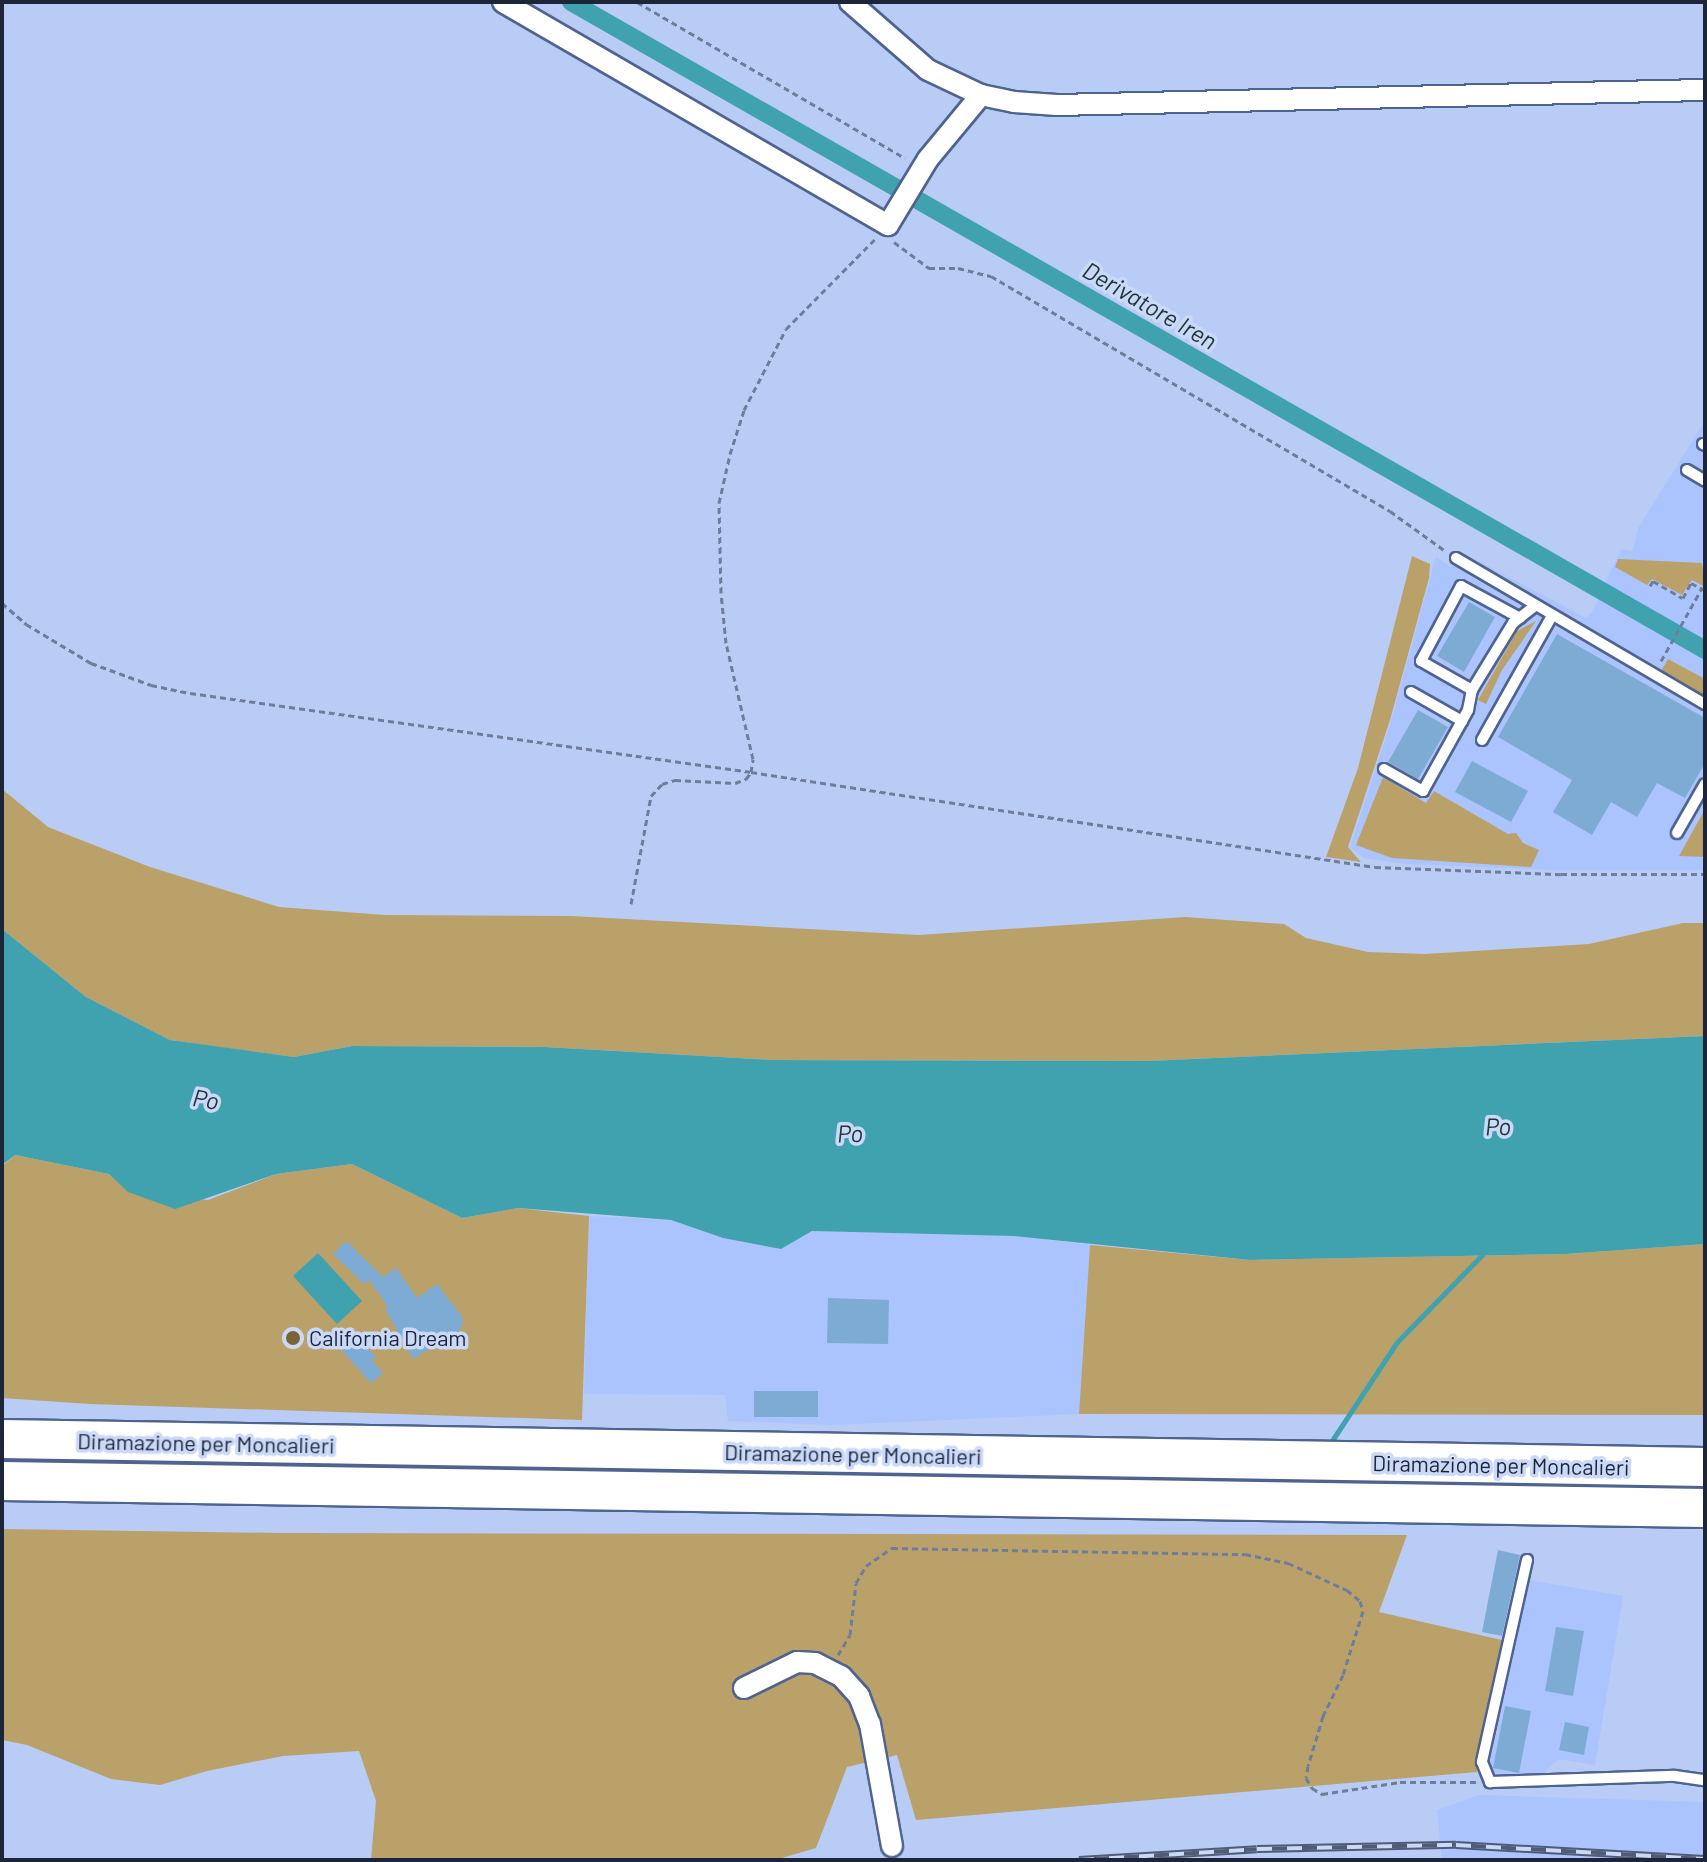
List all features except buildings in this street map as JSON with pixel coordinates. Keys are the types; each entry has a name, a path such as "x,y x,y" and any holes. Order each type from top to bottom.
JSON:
{"highway":[{"name":"Diramazione per Moncalieri","path":"2,1439 1705,1467"},
{"name":"Diramazione per Moncalieri","path":"2,1481 1705,1508"}],"street":[{"path":"503,2 888,225 928,159 981,95"},
{"path":"850,2 928,70 981,95 1057,105 1705,90"},
{"path":"744,1688 797,1662 830,1669 859,1696 870,1724 892,1846"}],"lane":[{"path":"1687,470 1705,481"},
{"path":"1456,558 1705,704"},
{"path":"1472,690 1421,661 1461,586 1520,618"},
{"path":"1384,769 1423,791 1462,721 1472,690 1520,618 1535,606"},
{"path":"1482,740 1552,616"},
{"path":"1411,692 1462,721"},
{"path":"1677,833 1705,784"},
{"path":"1527,1560 1482,1762 1490,1782 1675,1776 1705,1780"}],"path":[{"path":"637,2 911,161 928,159"},
{"path":"631,904 651,796 662,784 675,780 735,783 746,779 751,772 753,759 726,643 721,593 719,503 744,410 786,329 888,225 895,244 929,268 958,268 991,276 1390,511 1456,558"},
{"path":"1650,586 1653,581 1683,598 1691,583 1704,589 1658,665"},
{"path":"2,603 26,624 91,663 151,685 1375,867 1561,874 1705,874"},
{"path":"830,1669 850,1635 856,1583 866,1566 892,1548 1245,1554 1288,1563 1347,1590 1360,1601 1363,1611 1312,1753 1306,1778 1312,1788 1322,1794 1400,1782 1490,1782"}],"shaded area":[{"path":"1705,421 1705,870 1555,870 1405,864 1364,858 1350,848 1391,721 1436,557 1451,567 1461,552 1586,618 1592,612 1621,549 1633,551 1638,528"},
{"path":"1412,556 1430,564 1429,578 1390,720 1348,847 1361,862 1326,857 1358,768"},
{"path":"1618,559 1702,563 1705,587 1692,580 1682,595 1652,579 1647,585 1615,567"},
{"path":"1536,621 1502,670 1486,704 1478,700 1517,631"},
{"path":"1668,659 1705,679 1705,698 1661,671"},
{"path":"1383,777 1426,803 1434,791 1508,834 1516,833 1523,843 1539,850 1531,867 1392,858 1356,845"},
{"path":"2,789 48,827 150,867 279,907 385,915 571,916 919,935 1185,917 1284,924 1306,938 1368,952 1425,954 1589,944 1683,923 1705,923 1705,1036 1148,1061 772,1060 545,1047 352,1046 294,1057 218,1047 170,1040 86,997 2,929"},
{"path":"1705,809 1705,857 1679,856"},
{"name":"California Dream","path":"15,1155 109,1174 129,1192 208,1200 276,1174 352,1164 462,1218 518,1208 589,1216 582,1420 90,1404 2,1398 2,1166"},
{"path":"589,1216 671,1220 723,1238 781,1249 812,1231 1013,1236 1090,1245 1079,1414 832,1425 728,1421 725,1395 584,1394"},
{"path":"1705,1244 1705,1415 1079,1414 1090,1245 1250,1260 1566,1254"},
{"path":"2,1529 281,1533 1407,1535 1379,1612 1506,1641 1477,1772 916,1820 897,1755 847,1767 816,1848 775,1860 371,1860 376,1801 359,1751 283,1756 207,1771 160,1785 111,1779 27,1745 2,1740"},
{"path":"1529,1580 1623,1596 1595,1765 1559,1759 1545,1771 1546,1775 1528,1778 1488,1772"},
{"path":"1479,1795 1705,1802 1705,1860 1442,1860 1437,1810"}],"water":[{"name":"Po","path":"2,929 86,997 170,1040 294,1057 352,1046 545,1047 772,1060 1148,1061 1705,1036 1705,1244 1566,1254 1250,1260 1013,1236 812,1231 781,1249 723,1238 671,1220 518,1208 462,1218 352,1164 276,1174 175,1209 128,1192 109,1174 15,1155 2,1165"},
{"path":"318,1253 362,1301 337,1324 293,1276"}],"waterway":[{"name":"Derivatore Iren","path":"571,2 1705,650"},
{"path":"1333,1439 1397,1342 1482,1255"}],"railway":[{"path":"1079,1860 1257,1849 1456,1845 1705,1859"}],"place":[{"name":"California Dream","path":"293,1338"}]}
